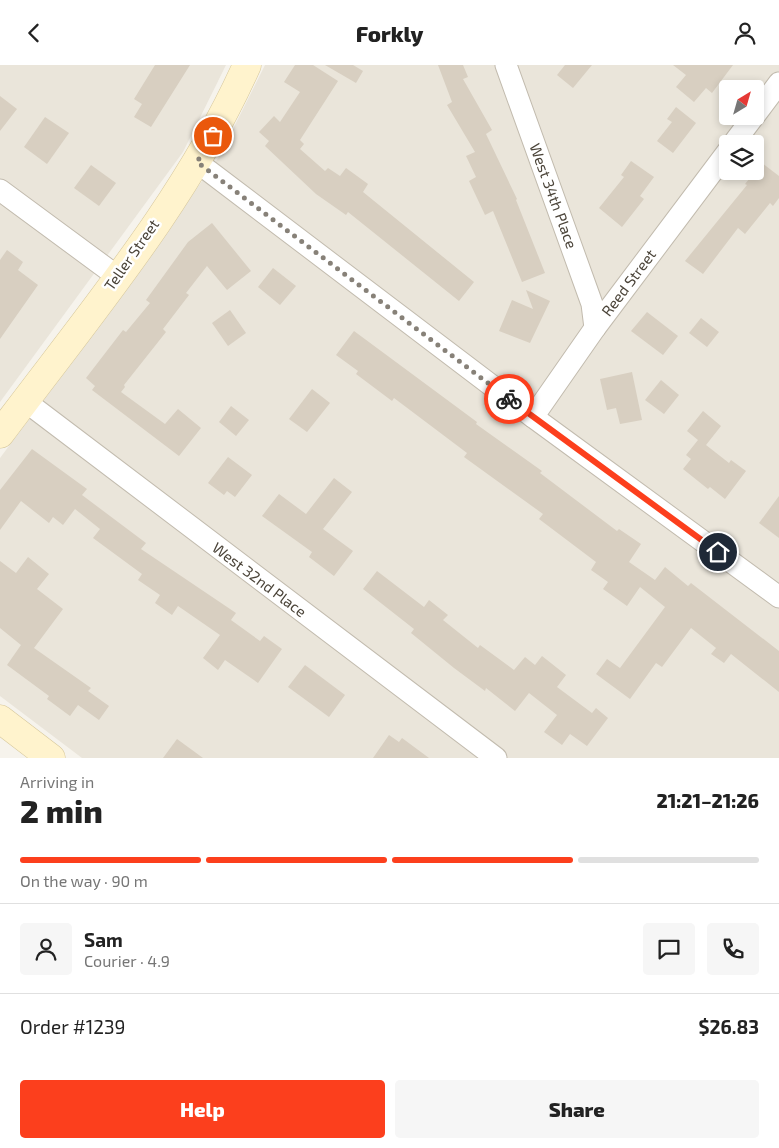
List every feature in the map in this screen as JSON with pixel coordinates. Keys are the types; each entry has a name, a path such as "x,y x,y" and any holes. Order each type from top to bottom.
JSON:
{"street":[{"name":"Teller Street","path":"0,434 118,277 197,162 223,118 247,65"},
{"name":"West 34th Place","path":"506,65 592,304 595,328"},
{"path":"764,102 779,83"},
{"path":"197,162 533,417 779,597"},
{"name":"Reed Street","path":"533,417 595,328 719,163"},
{"path":"0,190 118,277"},
{"name":"West 32nd Place","path":"25,401 262,583 496,758"},
{"path":"0,719 51,758"}],"shaded area":[{"path":"0,65 226,65 183,152 0,402"},
{"path":"265,65 779,65 779,758 82,758 0,696 0,458 109,312 219,157"}],"building":[{"path":"155,65 190,65 151,127 134,117 142,104 134,99"},
{"path":"295,65 313,65 338,81 300,140 304,144 300,149 325,171 328,168 340,176 346,168 368,184 363,192 474,282 459,301 348,212 346,215 316,194 265,146 269,141 259,132 274,116 280,122 300,92 284,82"},
{"path":"325,65 353,65 363,71 356,83"},
{"path":"438,65 463,65 468,77 463,79 492,130 486,134 517,199 545,273 522,282 493,211 485,215 469,181 476,177 466,156 475,152 447,105 452,102"},
{"path":"565,65 592,65 573,88 557,75"},
{"path":"673,65 733,65 722,80 719,80 719,84 712,93 706,88 694,102 676,87 686,75"},
{"path":"0,96 17,109 0,131"},
{"path":"676,107 696,123 673,153 657,141 672,122 667,119"},
{"path":"45,117 69,133 47,164 24,147"},
{"path":"631,161 654,177 640,196 644,199 622,227 599,208 624,177 621,175"},
{"path":"91,165 116,183 99,206 74,188"},
{"path":"764,165 779,176 779,198 773,206 770,203 745,234 738,228 703,274 685,261 747,185 745,184 748,180 764,180"},
{"path":"212,223 251,271 227,290 207,266 186,293 189,295 163,329 166,332 124,385 125,387 121,392 165,424 178,409 201,428 179,456 92,390 95,386 86,378 123,330 126,332 150,303 146,300 188,242"},
{"path":"7,250 23,262 18,270 38,285 0,339 0,260"},
{"path":"273,268 296,286 280,305 258,287"},
{"path":"526,290 550,301 530,343 499,331 512,300 533,309"},
{"path":"230,310 246,333 228,346 212,323"},
{"path":"647,312 678,336 663,355 631,331"},
{"path":"701,318 719,332 707,347 689,333"},
{"path":"354,331 477,422 476,424 542,471 540,473 617,531 619,529 641,544 629,562 655,580 665,567 688,586 691,583 779,651 779,692 731,654 724,663 711,654 716,648 691,628 662,667 656,663 630,699 596,674 607,659 620,668 665,607 640,587 627,606 603,589 608,582 591,570 596,562 539,519 543,514 464,457 467,453 394,398 392,401 356,374 358,371 336,355"},
{"path":"632,372 642,420 620,424 616,408 607,410 600,379"},
{"path":"661,380 679,395 664,414 645,400"},
{"path":"312,389 330,403 307,432 289,419"},
{"path":"231,406 249,420 236,436 219,422"},
{"path":"703,411 721,426 706,445 729,463 731,460 746,471 725,499 710,487 708,489 683,469 691,459 686,455 698,440 687,431"},
{"path":"32,449 87,489 82,495 146,543 141,549 236,613 231,620 260,641 264,636 282,649 258,683 225,660 218,670 203,658 220,635 178,606 172,615 155,603 160,595 138,580 142,574 93,538 100,529 75,509 63,525 53,517 49,523 21,501 0,530 0,490"},
{"path":"228,457 252,475 235,497 227,491 224,495 208,483"},
{"path":"334,478 352,492 323,529 353,551 334,576 309,557 312,552 262,516 279,494 306,514"},
{"path":"779,496 779,538 759,523"},
{"path":"28,557 49,574 37,589 63,609 34,648 91,688 88,691 109,706 99,720 78,705 70,716 47,699 49,696 7,665 21,645 0,628 0,561 16,573"},
{"path":"377,571 424,607 429,600 448,615 443,620 478,648 480,645 514,670 525,657 535,665 542,656 566,675 557,687 592,713 596,708 608,718 587,746 570,734 562,745 544,732 557,715 529,693 515,711 486,688 485,691 454,668 411,633 414,629 363,589"},
{"path":"305,665 345,695 329,717 288,687"},
{"path":"389,735 399,742 402,738 429,758 373,758"},
{"path":"177,739 203,758 163,758"}],"way so far":[{"path":"213,136 197,162 509,399"}],"route":[{"path":"509,399 718,552"}]}
